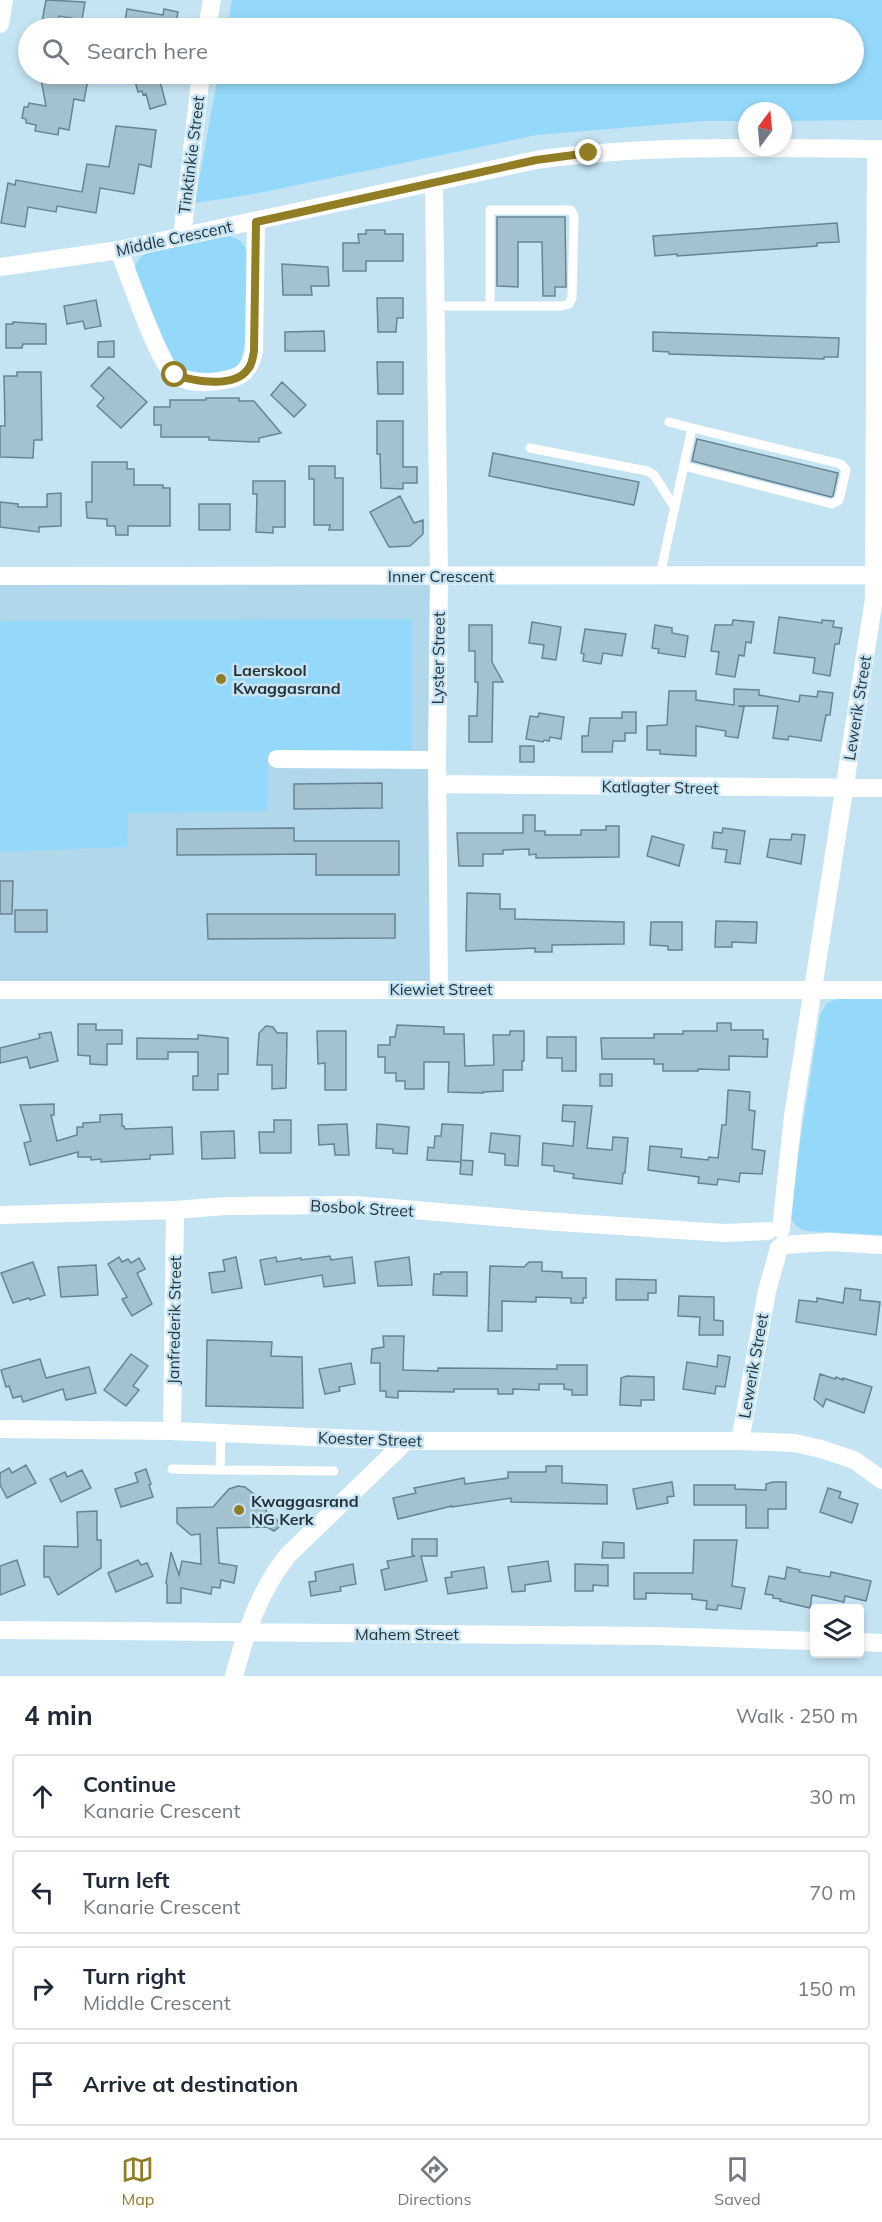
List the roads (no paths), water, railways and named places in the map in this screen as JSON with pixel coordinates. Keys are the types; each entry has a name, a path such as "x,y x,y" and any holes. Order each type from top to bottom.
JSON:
{"street":[{"path":"0,24 4,0"},
{"path":"209,18 212,0"},
{"name":"Tinktinkie Street","path":"182,237 200,84"},
{"name":"Middle Crescent","path":"0,267 119,250 536,160 589,153 664,149 879,149"},
{"name":"Lewerik Street","path":"740,1441 784,1191 793,1116 879,575 879,149"},
{"name":"Lyster Street","path":"434,183 439,576 437,760 439,988"},
{"path":"119,250 162,360 175,375 204,382 237,378 248,370 254,351 256,222"},
{"name":"Inner Crescent","path":"0,576 879,575"},
{"path":"277,759 437,760"},
{"name":"Katlagter Street","path":"437,784 882,788"},
{"name":"Kiewiet Street","path":"0,990 439,988 882,990"},
{"name":"Bosbok Street","path":"0,1215 236,1206 355,1205 882,1245"},
{"name":"Janfrederik Street","path":"172,1431 175,1210"},
{"name":"Koester Street","path":"0,1429 172,1431 406,1441 795,1443 821,1449 854,1461 882,1480"},
{"path":"234,1676 246,1633 265,1588 282,1563 406,1441"},
{"name":"Mahem Street","path":"0,1629 654,1636 810,1641"},
{"path":"864,1642 882,1643"}],"lane":[{"path":"436,306 490,306 562,306 569,304 572,298 574,216 571,210 490,210 490,306"},
{"path":"669,422 841,464 846,470 839,500 832,504 684,466"},
{"path":"660,575 692,428"},
{"path":"530,448 647,471 654,475 675,508"},
{"path":"220,1470 221,1433"},
{"path":"172,1469 334,1472"}],"place":[{"name":"Laerskool Kwaggasrand","path":"221,679"},
{"name":"Kwaggasrand NG Kerk","path":"239,1510"}]}
